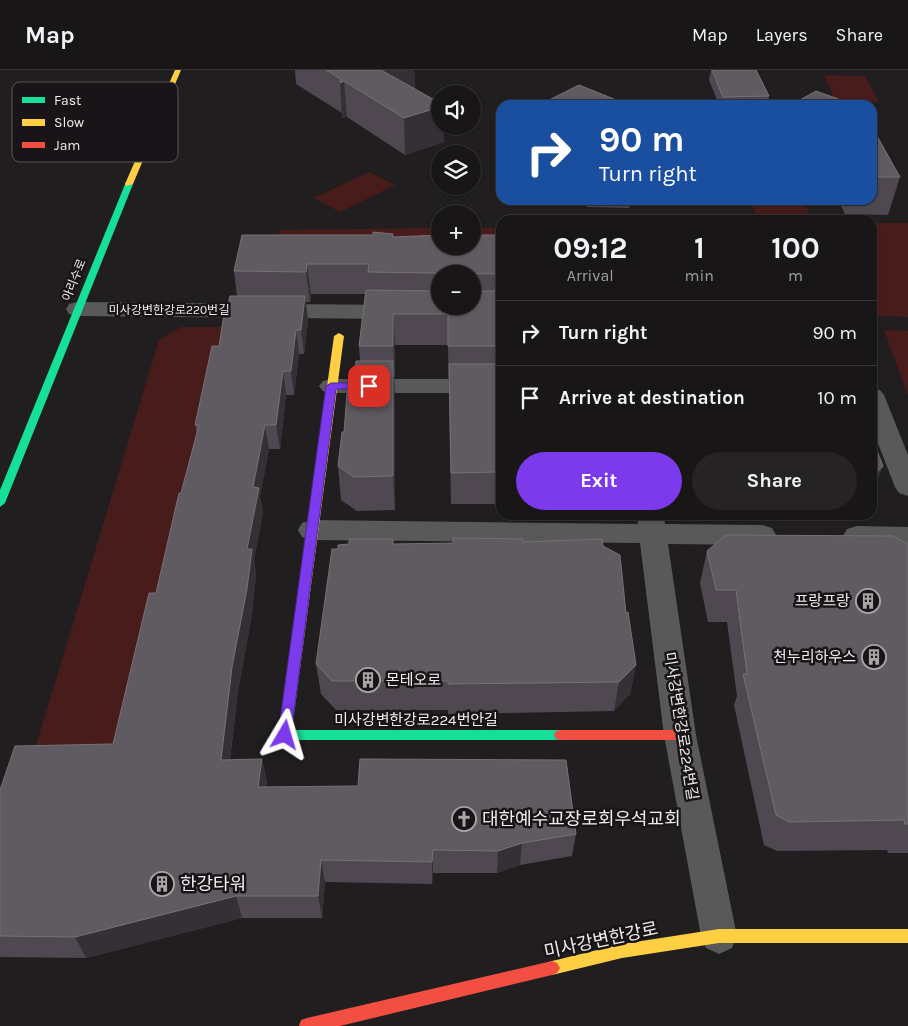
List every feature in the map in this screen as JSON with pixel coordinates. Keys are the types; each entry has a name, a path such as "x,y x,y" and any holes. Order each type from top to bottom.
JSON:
{"street":[{"name":"아리수로","path":"173,82 178,70"},
{"name":"아리수로","path":"0,503 77,309 139,162"},
{"name":"미사강변한강로220번길","path":"77,309 421,312"},
{"name":"미사강변한강로224번안길","path":"339,336 285,735 680,735"},
{"path":"331,386 496,386"},
{"path":"877,408 908,487"},
{"path":"312,530 652,525 791,536"},
{"name":"미사강변한강로224번길","path":"652,525 680,735 719,936"},
{"path":"830,536 908,537"},
{"name":"미사강변한강로","path":"307,1026 622,951 719,936 908,936"}],"shaded area":[{"path":"824,75 865,76 879,102 877,100 835,100"},
{"path":"369,172 395,185 340,212 314,198"},
{"path":"752,205 806,205 809,215 755,214"},
{"path":"877,223 908,223 908,317 877,316"},
{"path":"431,228 431,253 272,253 280,230"},
{"path":"481,228 496,228 496,253 481,253"},
{"path":"181,327 224,327 120,749 34,752 159,340"},
{"path":"884,330 908,331 908,396"}],"building":[{"path":"326,70 381,70 431,98 431,110 404,118 344,81 340,83 341,79"},
{"path":"712,70 756,70 769,96 723,97"},
{"path":"579,85 616,100 549,100"},
{"path":"816,91 841,100 800,100"},
{"path":"877,136 900,177 877,177"},
{"path":"373,232 393,234 393,237 431,235 431,255 481,255 481,235 496,235 496,274 481,274 481,265 431,265 431,273 368,272 369,264 307,264 306,272 234,271 242,235 373,235"},
{"path":"366,290 431,291 431,314 393,314 393,346 359,346"},
{"path":"481,291 496,291 496,346 448,346 448,315 481,315"},
{"path":"230,296 305,296 301,330 296,330 291,371 283,371 276,425 265,425 253,487 259,488 247,549 252,549 247,589 232,667 221,760 262,759 258,787 358,786 360,759 566,760 576,834 522,843 498,851 433,850 432,862 321,860 318,896 236,896 75,937 0,936 0,790 15,746 113,744 149,593 156,593 179,493 181,493 199,425 195,425 212,346 219,346 225,308 227,308"},
{"path":"356,361 393,361 393,476 354,477 338,466 342,432 344,432 348,381 354,378"},
{"path":"449,364 496,364 496,472 451,473"},
{"path":"877,451 883,466 877,473"},
{"path":"726,535 893,536 908,544 908,824 905,824 904,820 789,822 776,815 743,674 747,674 736,590 716,590 707,551"},
{"path":"453,538 523,539 523,542 602,539 603,546 620,555 626,613 628,612 636,665 619,682 448,684 448,681 332,681 316,664 332,549 338,549 338,545 349,544 349,539 393,539 393,544 453,543"}],"traffic: fast":[{"path":"0,503 129,184"},
{"path":"294,669 285,735 561,735"}],"traffic: slow":[{"path":"173,82 178,70"},
{"path":"129,184 138,162"},
{"path":"294,669 339,336"},
{"path":"552,968 622,951 719,936 908,936"}],"traffic: jam":[{"path":"561,735 680,735"},
{"path":"307,1026 552,968"}],"place":[{"name":"프랑프랑","path":"868,601"},
{"name":"천누리하우스","path":"874,657"},
{"name":"몬테오로","path":"368,680"},
{"name":"대한예수교장로회우석교회","path":"464,819"},
{"name":"한강타워","path":"162,884"}],"route":[{"path":"285,735 331,386 369,386"}]}
